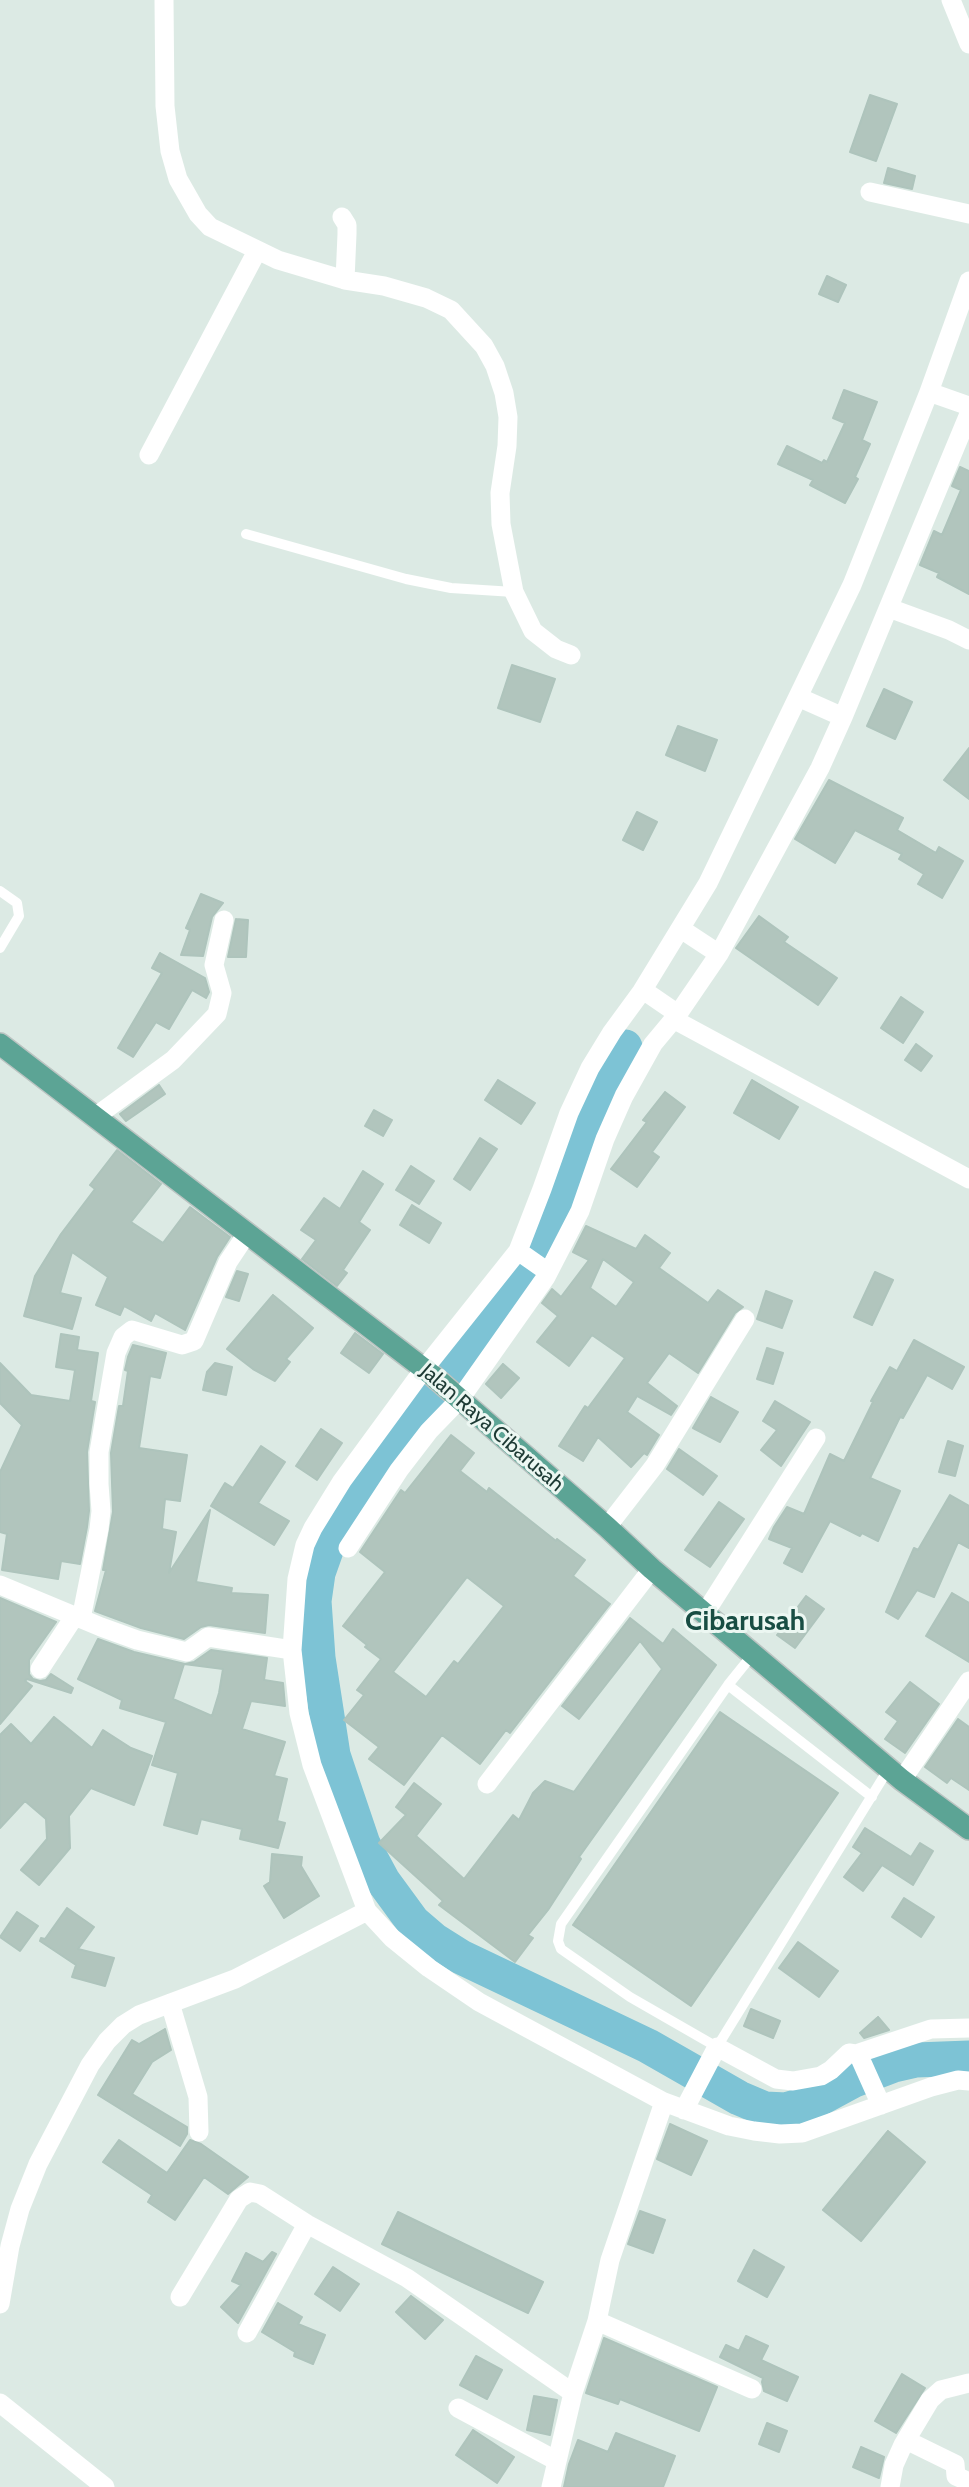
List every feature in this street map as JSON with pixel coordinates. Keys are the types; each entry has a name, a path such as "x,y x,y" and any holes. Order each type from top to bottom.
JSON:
{"main road":[{"name":"Jalan Raya Cibarusah","path":"0,1044 428,1372 652,1569 895,1774 969,1829"}],"street":[{"path":"164,0 165,106 170,150 178,179 198,214 209,227 257,251 308,270 346,275 426,298 451,310 484,346 495,366 508,417 500,493 501,524 514,592 533,631 556,649 571,654"},
{"path":"951,0 969,44"},
{"path":"870,192 969,214"},
{"path":"342,217 347,225 346,275"},
{"path":"149,455 257,251"},
{"path":"969,281 932,393 802,699 686,932 649,994 611,1032 590,1068 569,1113 522,1255 342,1481 309,1536 297,1579 292,1650 299,1713 312,1765 367,1911 401,1945 478,2002 664,2102 729,2126 780,2134 802,2133 878,2099 958,2080 969,2081"},
{"path":"348,1548 413,1451 508,1333 546,1271 580,1211 605,1139 624,1096 653,1044 718,953 820,768 838,715 889,608 968,408 932,393"},
{"path":"889,608 969,640"},
{"path":"802,699 838,715"},
{"path":"95,1116 173,1060 217,1014 222,993 214,965 224,920"},
{"path":"686,932 718,953"},
{"path":"649,994 674,1014 969,1179"},
{"path":"40,1669 78,1618 100,1520 99,1452 116,1353 123,1337 132,1330 182,1345 194,1341 228,1262 246,1234"},
{"path":"522,1255 546,1271"},
{"path":"607,1527 655,1465 745,1319"},
{"path":"705,1613 816,1438"},
{"path":"487,1784 652,1569"},
{"path":"0,1585 137,1640 187,1652 208,1637 292,1650"},
{"path":"895,1774 969,1681"},
{"path":"0,2304 10,2246 20,2209 38,2164 90,2066 107,2041 123,2025 139,2015 235,1979 367,1911"},
{"path":"170,2003 198,2097 199,2132"},
{"path":"684,2109 714,2053 776,2079 793,2081 821,2076 849,2053 858,2056 931,2029 969,2028"},
{"path":"858,2056 878,2099"},
{"path":"551,2487 573,2393 597,2321 610,2260 664,2102"},
{"path":"180,2297 239,2199 245,2194 260,2194 307,2224 407,2278 573,2393"},
{"path":"247,2333 307,2224"},
{"path":"597,2321 752,2389"},
{"path":"890,2487 894,2465 930,2400 950,2387 969,2383"},
{"path":"0,2403 105,2487"},
{"path":"458,2407 557,2462"},
{"path":"906,2440 955,2464 956,2476 969,2482"}],"lane":[{"path":"246,534 407,579 451,588 514,592"},
{"path":"0,891 17,903 19,916 0,948"},
{"path":"753,1653 561,1924 558,1941 561,1949 714,2053 872,1797 895,1774"},
{"path":"728,1685 872,1797"}],"building":[{"path":"870,95 897,104 876,161 850,152"},
{"path":"888,168 915,176 912,189 884,183"},
{"path":"827,276 846,285 838,302 819,294"},
{"path":"844,390 877,402 862,440 870,444 855,477 858,479 845,503 810,485 813,480 778,464 787,446 822,463 824,460 827,462 845,423 833,418"},
{"path":"960,467 969,471 969,594 937,577 939,573 920,565 934,531 942,535 961,490 952,486"},
{"path":"512,665 555,679 540,722 498,708"},
{"path":"884,689 912,702 895,739 867,726"},
{"path":"678,726 717,740 705,771 666,755"},
{"path":"969,748 969,799 944,780"},
{"path":"829,780 903,818 897,830 936,853 939,847 963,861 942,898 918,884 924,874 899,859 902,854 855,830 835,863 795,839"},
{"path":"637,812 657,822 643,850 623,840"},
{"path":"201,894 223,903 212,917 203,956 181,955 190,930 186,928"},
{"path":"759,916 788,937 784,942 837,978 818,1005 736,948"},
{"path":"236,919 248,920 246,957 228,957"},
{"path":"160,953 205,978 209,992 206,998 192,990 169,1029 156,1022 133,1057 118,1048 162,973 152,968"},
{"path":"901,997 923,1012 903,1043 881,1028"},
{"path":"916,1044 932,1056 921,1071 905,1060"},
{"path":"498,1080 535,1103 521,1124 485,1100"},
{"path":"752,1080 798,1107 779,1139 734,1113"},
{"path":"159,1085 165,1094 126,1121 120,1114"},
{"path":"665,1092 685,1107 652,1152 659,1157 637,1187 611,1169 647,1122 643,1120"},
{"path":"374,1110 392,1120 383,1136 365,1126"},
{"path":"480,1138 497,1149 470,1190 454,1179"},
{"path":"117,1150 161,1184 131,1222 163,1243 190,1207 230,1237 217,1257 185,1330 155,1313 151,1321 124,1306 120,1315 96,1305 108,1277 72,1252 60,1293 81,1298 72,1329 24,1316 35,1276 61,1234 95,1189 90,1185"},
{"path":"411,1166 434,1181 419,1204 396,1190"},
{"path":"363,1171 383,1184 359,1222 370,1230 343,1270 347,1273 337,1286 302,1259 316,1240 301,1230 324,1198 340,1209"},
{"path":"412,1205 441,1223 429,1243 400,1225"},
{"path":"586,1226 636,1249 645,1235 670,1253 659,1268 708,1303 718,1290 743,1307 735,1313 698,1373 669,1353 647,1383 677,1406 671,1415 637,1396 627,1412 659,1435 647,1455 644,1453 631,1467 598,1437 583,1461 559,1446 585,1406 588,1408 625,1358 592,1335 569,1366 537,1342 558,1316 542,1303 552,1289 561,1297 589,1260 573,1252","holes":["603,1259 634,1282 616,1307 590,1288"]},
{"path":"237,1271 248,1274 239,1301 226,1297"},
{"path":"875,1272 893,1280 872,1325 854,1317"},
{"path":"766,1291 792,1301 782,1328 757,1319"},
{"path":"273,1295 313,1328 286,1359 290,1362 275,1381 253,1369 227,1349"},
{"path":"355,1333 383,1354 369,1373 341,1353"},
{"path":"61,1334 79,1337 77,1350 98,1353 91,1401 95,1402 87,1452 87,1527 80,1564 61,1561 58,1579 2,1570 7,1534 0,1532 0,1472 22,1425 0,1403 0,1363 31,1395 70,1401 75,1370 56,1367"},
{"path":"914,1340 964,1367 952,1389 927,1375 903,1418 900,1417 870,1478 900,1491 878,1541 862,1533 860,1536 830,1521 802,1572 784,1563 792,1548 769,1539 774,1527 787,1507 804,1514 830,1454 844,1461 873,1402 871,1401 890,1367 897,1371"},
{"path":"133,1345 166,1353 160,1378 150,1376 139,1448 187,1455 180,1501 165,1499 162,1529 176,1532 169,1573 210,1510 196,1582 232,1588 231,1593 268,1595 265,1633 209,1625 201,1627 184,1639 141,1628 95,1611 106,1570 103,1570 113,1512 111,1453 119,1406 123,1406 128,1371 125,1370"},
{"path":"767,1348 783,1353 773,1384 757,1379"},
{"path":"215,1363 232,1367 226,1395 203,1390 207,1372"},
{"path":"503,1364 519,1378 501,1398 486,1384"},
{"path":"711,1397 738,1412 720,1442 693,1428"},
{"path":"775,1401 810,1422 781,1466 761,1450 777,1430 763,1421"},
{"path":"321,1429 342,1443 317,1480 296,1466"},
{"path":"451,1435 474,1453 460,1471 487,1492 489,1488 556,1541 557,1539 585,1560 573,1576 610,1604 510,1733 506,1730 480,1764 442,1735 404,1785 369,1759 379,1747 344,1720 364,1695 357,1690 381,1659 343,1626 385,1572 360,1552 401,1490 405,1493","holes":["467,1577 504,1606 458,1664 454,1661 426,1697 393,1672"]},
{"path":"948,1441 963,1446 955,1476 939,1472"},
{"path":"261,1446 285,1462 258,1503 289,1521 274,1545 211,1506 225,1483 233,1488"},
{"path":"679,1449 717,1476 703,1495 667,1469"},
{"path":"950,1495 969,1506 969,1548 958,1542 934,1597 917,1590 898,1619 886,1612 914,1548 918,1550"},
{"path":"719,1502 744,1519 710,1567 685,1550"},
{"path":"952,1593 969,1603 969,1662 926,1636"},
{"path":"806,1596 824,1609 795,1648 777,1635"},
{"path":"0,1598 56,1622 29,1660 29,1674 40,1681 46,1680 51,1674 73,1688 71,1693 27,1679 25,1681 32,1686 0,1724"},
{"path":"630,1618 663,1644 673,1629 716,1665 579,1857 581,1859 548,1910 528,1935 533,1938 515,1962 439,1905 443,1901 379,1843 406,1815 396,1807 414,1783 441,1804 416,1836 464,1879 513,1815 519,1820 533,1793 545,1781 574,1792 662,1669 640,1641 579,1719 562,1706"},
{"path":"98,1639 134,1652 185,1664 194,1662 211,1650 267,1658 264,1680 283,1683 285,1706 251,1701 242,1729 285,1742 274,1776 287,1779 277,1821 285,1823 278,1848 240,1839 242,1829 201,1819 197,1834 164,1825 178,1773 152,1765 166,1722 120,1708 122,1700 78,1679","holes":["184,1664 223,1669 212,1716 173,1699"]},
{"path":"910,1682 939,1704 905,1753 885,1739 898,1721 886,1712"},
{"path":"720,1712 838,1793 691,2006 573,1925"},
{"path":"54,1717 92,1748 103,1730 131,1748 152,1756 134,1805 91,1788 69,1816 70,1848 39,1885 21,1870 47,1839 46,1819 25,1801 0,1828 0,1735 11,1724 31,1744"},
{"path":"958,1719 969,1727 969,1790 951,1778 947,1783 925,1767"},
{"path":"865,1828 911,1857 920,1843 933,1851 913,1885 882,1865 863,1891 844,1877 862,1853 853,1847"},
{"path":"272,1854 302,1857 301,1866 319,1896 284,1918 264,1886 270,1882"},
{"path":"904,1898 934,1917 921,1937 892,1917"},
{"path":"67,1908 94,1927 78,1949 114,1958 105,1986 72,1977 76,1965 40,1941 41,1938 45,1939"},
{"path":"17,1912 38,1926 20,1951 0,1937"},
{"path":"798,1942 838,1971 819,1997 779,1968"},
{"path":"751,2009 780,2021 773,2038 744,2026"},
{"path":"878,2017 889,2030 864,2038 860,2033"},
{"path":"165,2029 171,2050 152,2062 132,2094 187,2127 187,2134 180,2146 98,2095 132,2040 139,2044"},
{"path":"670,2124 707,2141 691,2175 657,2159"},
{"path":"888,2131 925,2162 861,2241 823,2210"},
{"path":"119,2140 167,2173 190,2140 201,2144 248,2177 228,2194 204,2177 175,2220 148,2202 152,2195 103,2162"},
{"path":"640,2211 665,2220 653,2253 628,2244"},
{"path":"398,2212 543,2282 528,2313 382,2244"},
{"path":"754,2250 784,2267 767,2297 738,2281"},
{"path":"272,2252 276,2254 238,2323 221,2307 241,2285 232,2281 246,2253 263,2262"},
{"path":"333,2267 359,2284 340,2311 315,2294"},
{"path":"411,2296 443,2320 425,2339 396,2312"},
{"path":"278,2303 302,2317 298,2324 325,2335 313,2364 294,2356 295,2352 262,2332"},
{"path":"746,2336 768,2346 761,2360 798,2377 787,2401 764,2391 763,2378 720,2357 726,2345 739,2351"},
{"path":"604,2338 717,2387 699,2431 620,2399 618,2404 586,2393"},
{"path":"476,2356 502,2370 487,2399 460,2385"},
{"path":"902,2374 925,2388 896,2433 875,2421"},
{"path":"534,2396 557,2400 550,2435 527,2430"},
{"path":"767,2423 787,2431 779,2452 759,2444"},
{"path":"473,2430 514,2457 497,2483 456,2455"},
{"path":"616,2433 675,2456 663,2487 564,2487 578,2440 608,2452"},
{"path":"861,2447 884,2457 879,2478 853,2467"}],"waterway":[{"path":"625,1047 590,1117 549,1239 525,1282 460,1360 399,1443 351,1499 335,1525 318,1573 314,1601 318,1658 333,1755 363,1844 383,1881 413,1922 434,1940 461,1957 648,2046 739,2098 765,2109 786,2110 815,2101 852,2081 894,2065 916,2060 969,2058"}],"district":[{"name":"Cibarusah","path":"745,1622"}]}
